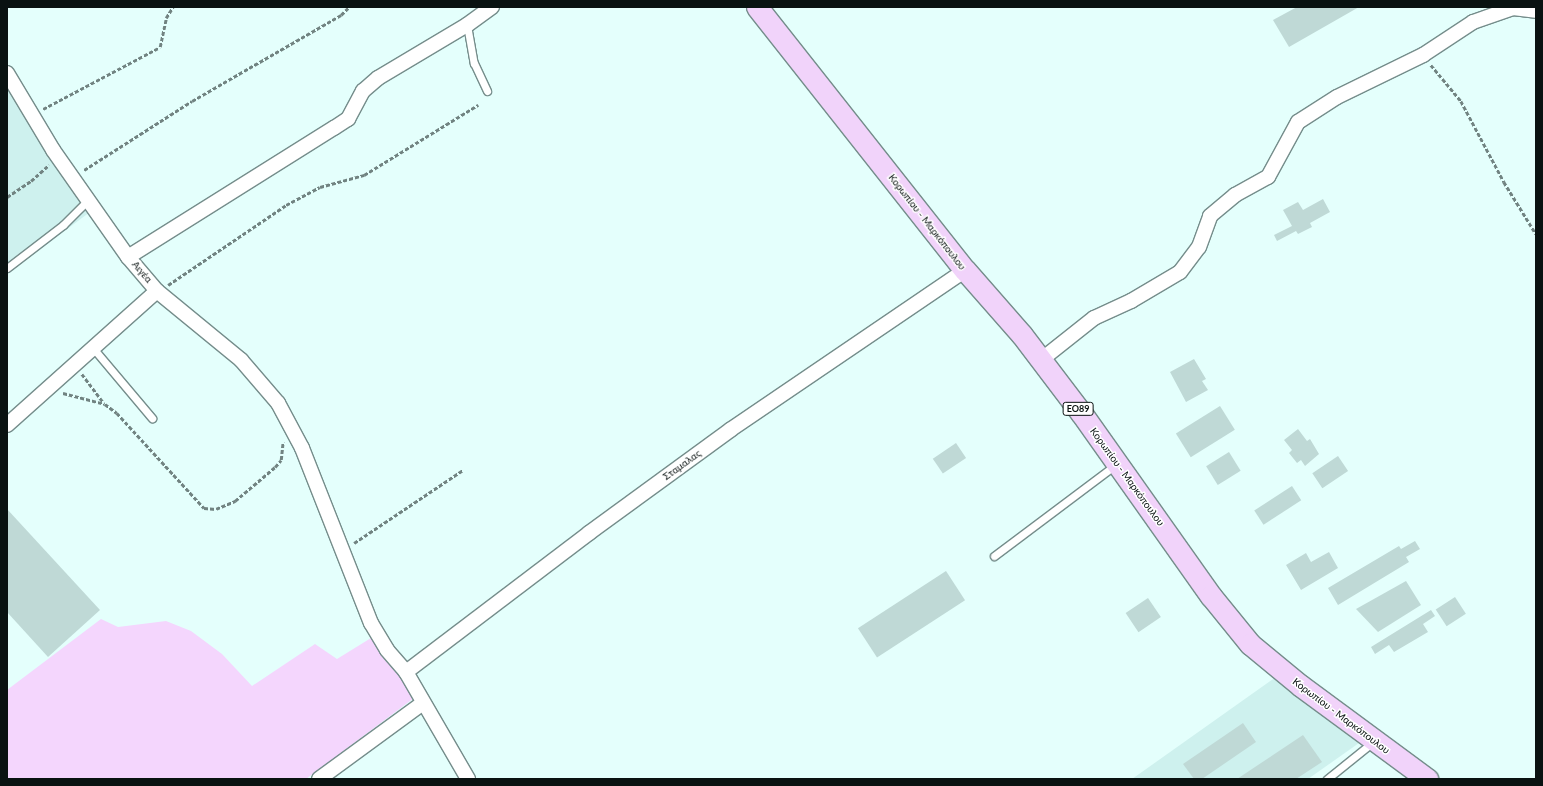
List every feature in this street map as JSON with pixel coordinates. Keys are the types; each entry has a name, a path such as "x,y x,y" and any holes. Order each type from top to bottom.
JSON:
{"main road":[{"name":"Κορωπίου - Μαρκόπουλου","path":"757,7 965,270 1041,360 1118,463 1211,596 1250,644 1301,686 1427,779"}],"street":[{"path":"128,257 348,119 363,91 378,78 468,25 492,7"},
{"path":"1041,360 1094,318 1131,301 1180,272 1199,247 1210,216 1235,195 1268,177 1298,122 1337,97 1423,55 1473,22 1513,8 1536,10"},
{"name":"Αιγέα","path":"7,73 34,114 58,157 73,177 87,202 128,257 157,291 241,360 278,403 302,448 371,623 387,650 406,672 468,779"},
{"name":"Σταμαλας","path":"406,672 589,533 724,435 965,270"},
{"path":"7,425 157,291"},
{"path":"319,779 423,703"}],"lane":[{"path":"468,25 474,64 487,91"},
{"path":"7,268 63,225 87,202"},
{"path":"93,348 152,418"},
{"path":"994,556 1118,463"},
{"path":"1327,779 1374,740"}],"path":[{"path":"34,114 160,47 166,18 172,7"},
{"path":"73,177 192,101 341,15 348,7"},
{"path":"1423,55 1461,101 1504,182 1536,234"},
{"path":"157,291 286,205 320,187 364,175 478,105"},
{"path":"7,197 32,181 58,157"},
{"path":"75,364 105,404 138,434 204,508 216,509 235,501 275,467 281,460 285,437 291,428"},
{"path":"47,388 105,404"},
{"path":"340,547 356,542 462,470"}],"shaded area":[{"path":"7,85 90,212 7,274"},
{"path":"101,619 118,627 166,621 191,631 222,654 252,686 315,644 337,659 371,638 399,671 414,698 306,779 7,779 7,690"},
{"path":"1276,677 1359,743 1308,779 1132,779"}],"building":[{"path":"1297,7 1359,7 1289,47 1273,20"},
{"path":"1323,199 1330,212 1310,223 1312,227 1298,234 1296,231 1277,241 1274,235 1292,226 1283,210 1298,202 1303,210"},
{"path":"1194,359 1206,379 1202,381 1208,390 1186,402 1170,372"},
{"path":"1220,406 1235,430 1191,457 1176,434"},
{"path":"1298,429 1307,441 1310,439 1319,454 1305,466 1301,460 1297,463 1289,453 1292,450 1284,440"},
{"path":"956,443 966,458 943,474 933,459"},
{"path":"1229,452 1241,471 1218,485 1206,466"},
{"path":"1338,456 1348,471 1322,488 1312,473"},
{"path":"1292,486 1301,500 1264,525 1254,511"},
{"path":"7,509 100,610 48,657 7,612"},
{"path":"1415,541 1420,549 1406,557 1409,562 1338,605 1328,588 1399,546 1401,549"},
{"path":"1329,552 1338,568 1301,590 1286,565 1306,553 1311,562"},
{"path":"946,571 965,600 877,658 858,628"},
{"path":"1406,581 1421,605 1378,632 1356,609"},
{"path":"1455,597 1466,614 1447,626 1436,610"},
{"path":"1148,598 1161,617 1138,632 1126,613"},
{"path":"1431,610 1435,616 1423,624 1428,632 1394,652 1389,645 1375,654 1371,647"},
{"path":"1243,723 1256,742 1202,779 1194,779 1183,764"},
{"path":"1303,735 1322,762 1296,779 1237,779"}]}
